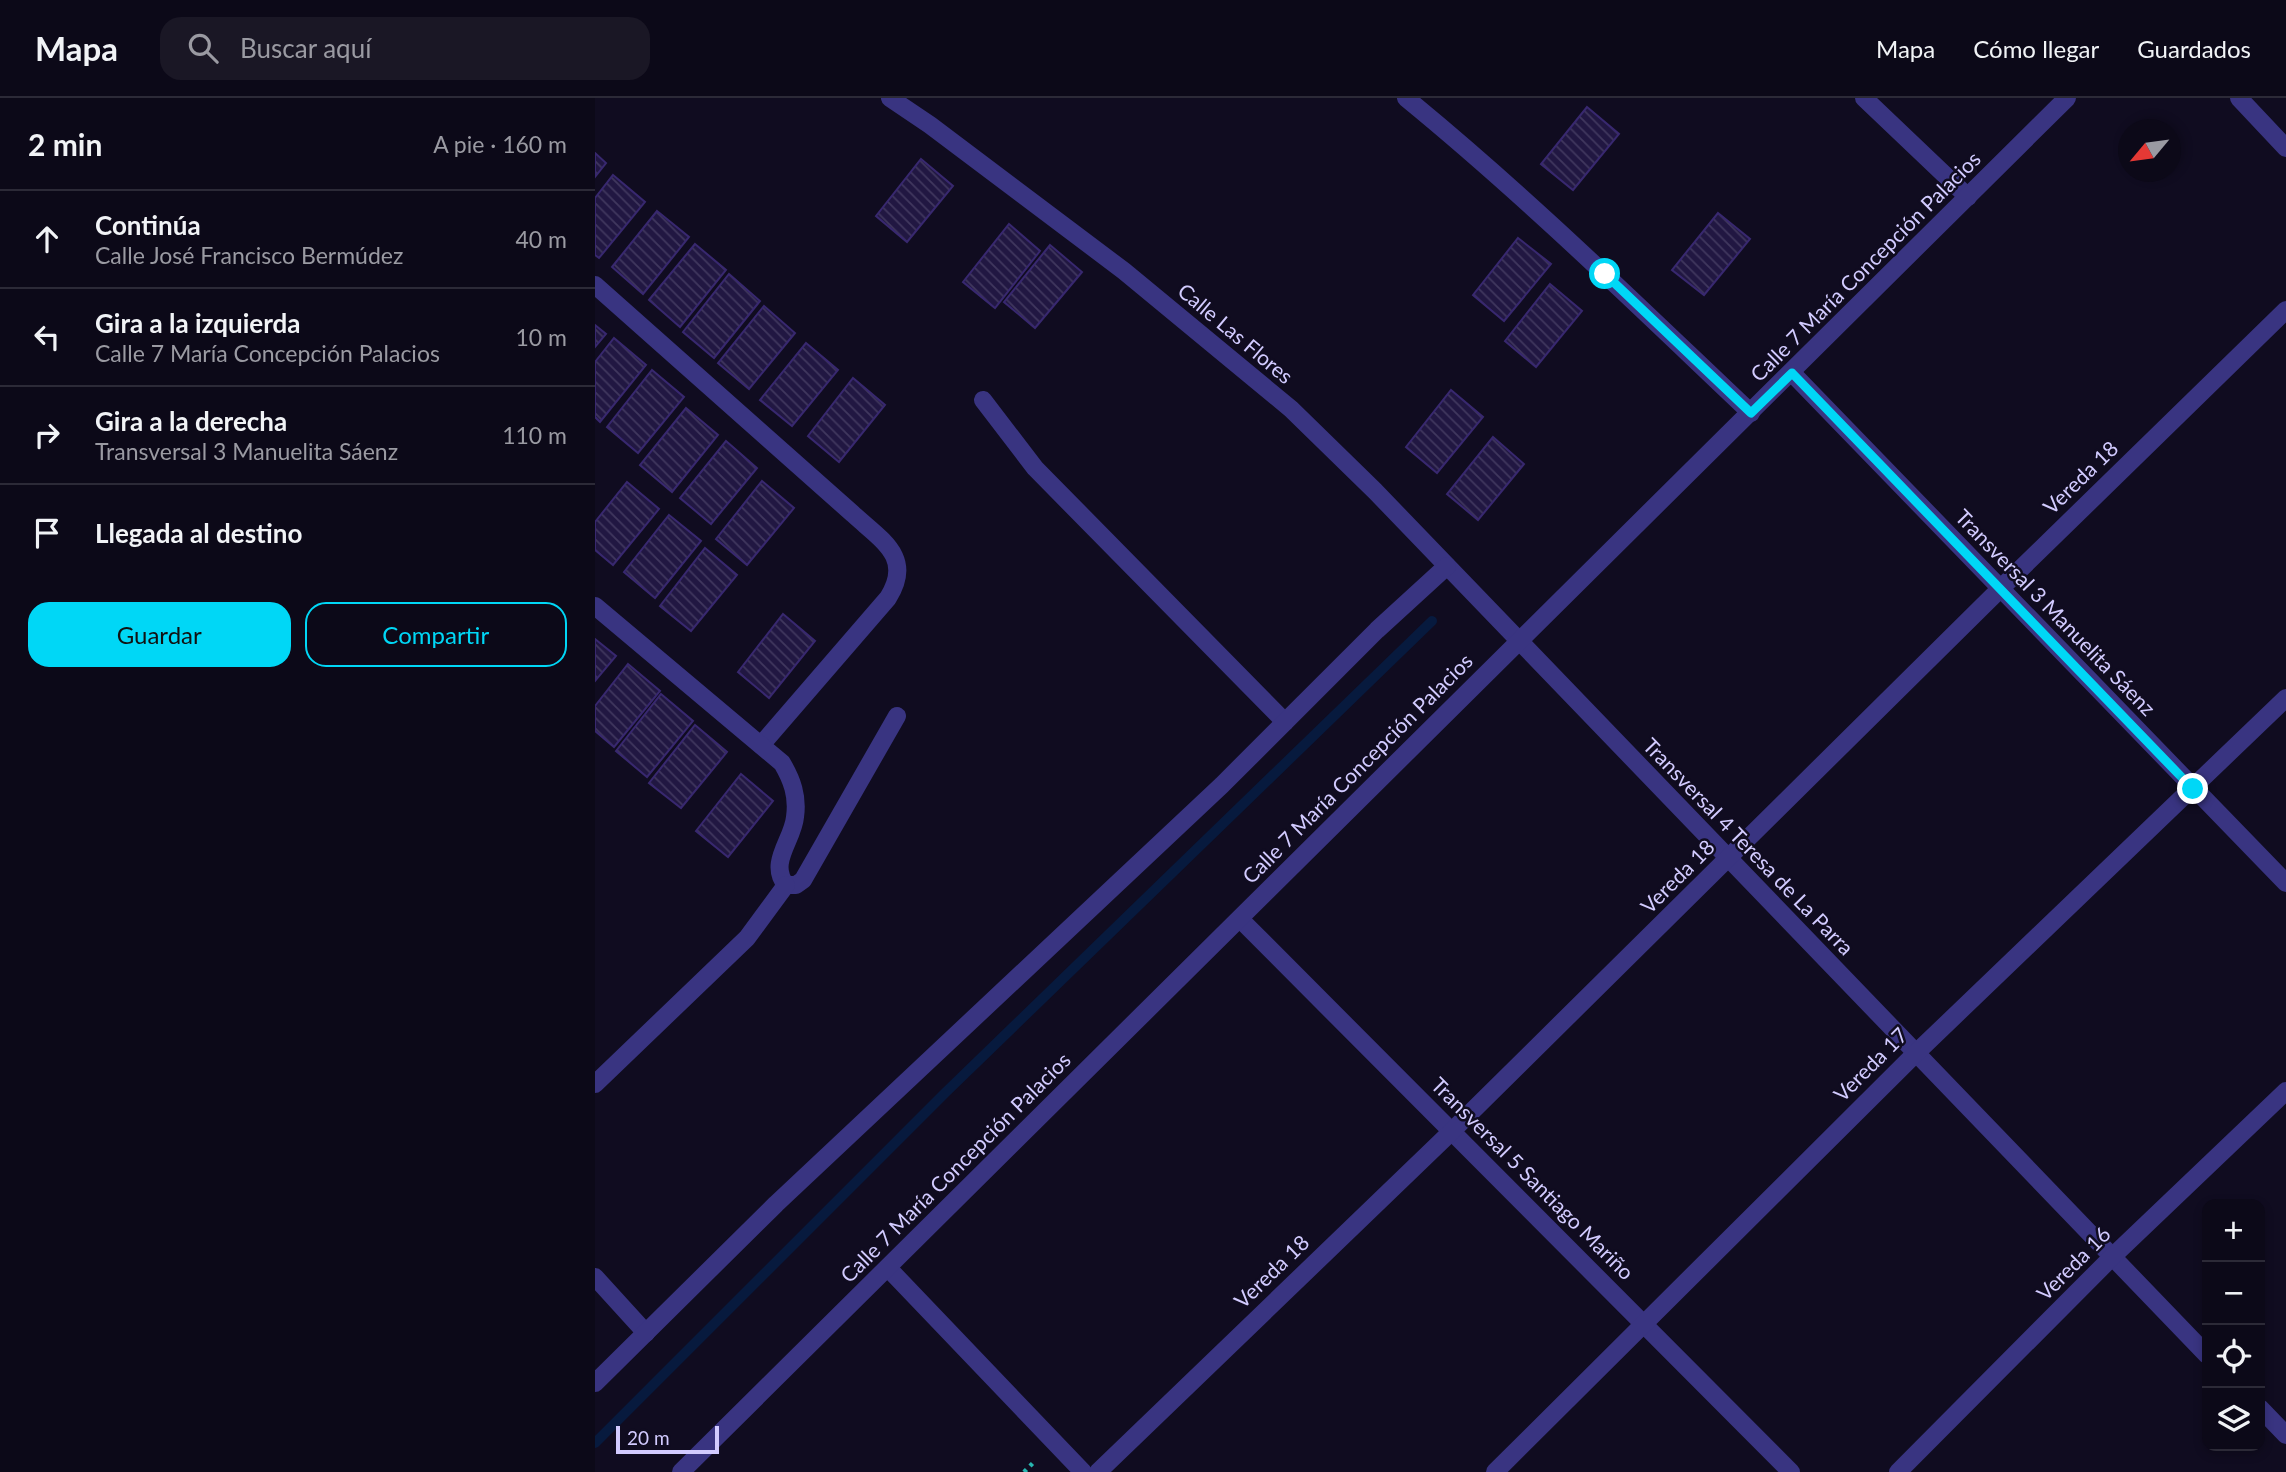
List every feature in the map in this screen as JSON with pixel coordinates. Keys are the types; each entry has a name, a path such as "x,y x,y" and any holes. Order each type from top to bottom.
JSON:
{"street":[{"name":"Calle Las Flores","path":"890,98 1114,263 1244,370 1309,427 1518,642"},
{"path":"1406,98 1605,274 1751,413"},
{"path":"1864,98 1968,197"},
{"name":"Calle 7 María Concepción Palacios","path":"681,1472 2067,98"},
{"path":"2239,98 2286,148"},
{"path":"595,285 853,513 897,559 899,572 896,586 888,598 761,746"},
{"name":"Vereda 18","path":"1098,1472 1452,1131 2286,310"},
{"name":"Transversal 3 Manuelita Sáenz","path":"1792,373 2286,883"},
{"path":"983,400 1035,468 1285,722"},
{"path":"595,1383 776,1204 1222,785 1377,630 1447,566"},
{"path":"595,606 782,763 794,788 795,818 778,868 786,885"},
{"name":"Transversal 4 Teresa de La Parra","path":"1518,642 2202,1350"},
{"name":"Vereda 17","path":"1496,1472 1915,1054 2286,698"},
{"path":"786,885 796,885 803,880 897,716"},
{"path":"595,1084 747,938 786,885"},
{"name":"Transversal 5 Santiago Mariño","path":"1240,919 1791,1472"},
{"name":"Vereda 16","path":"1898,1472 2111,1258 2286,1091"},
{"path":"888,1268 1083,1472"},
{"path":"595,1277 646,1333"},
{"path":"2265,1413 2286,1435"}],"building":[{"path":"1587,107 1619,134 1573,190 1541,164"},
{"path":"595,153 606,163 595,177"},
{"path":"921,159 953,186 907,242 876,216"},
{"path":"613,175 645,202 599,258 595,255 595,198"},
{"path":"657,211 689,237 643,294 612,267"},
{"path":"1718,213 1750,239 1704,295 1672,270"},
{"path":"1009,224 1040,251 995,308 963,282"},
{"path":"1518,238 1551,264 1504,321 1473,295"},
{"path":"695,244 726,270 680,327 649,300"},
{"path":"1050,245 1082,272 1035,328 1004,302"},
{"path":"729,274 760,301 714,358 683,332"},
{"path":"1550,284 1582,311 1536,367 1505,341"},
{"path":"764,306 795,333 749,389 718,363"},
{"path":"595,325 606,334 595,347"},
{"path":"614,338 646,365 600,422 595,417 595,362"},
{"path":"806,343 838,370 792,426 760,400"},
{"path":"652,370 684,397 638,453 607,427"},
{"path":"853,378 885,405 839,462 808,436"},
{"path":"1451,390 1483,417 1437,473 1406,447"},
{"path":"686,408 718,435 672,492 640,465"},
{"path":"1493,437 1524,464 1478,520 1447,494"},
{"path":"726,441 757,468 711,524 680,498"},
{"path":"762,481 794,508 747,565 716,539"},
{"path":"627,482 659,509 613,565 595,550 595,522"},
{"path":"669,515 701,541 655,598 624,572"},
{"path":"705,548 737,575 691,631 660,606"},
{"path":"783,614 815,641 769,698 738,672"},
{"path":"595,639 616,656 595,681"},
{"path":"628,664 660,691 614,747 595,731 595,706"},
{"path":"661,694 693,721 647,777 616,751"},
{"path":"695,725 727,752 681,808 649,783"},
{"path":"741,774 773,801 728,857 696,831"}],"waterway":[{"path":"595,1443 946,1092 1432,621"}],"route":[{"path":"1605,274 1751,413 1792,373 2193,789"}]}
